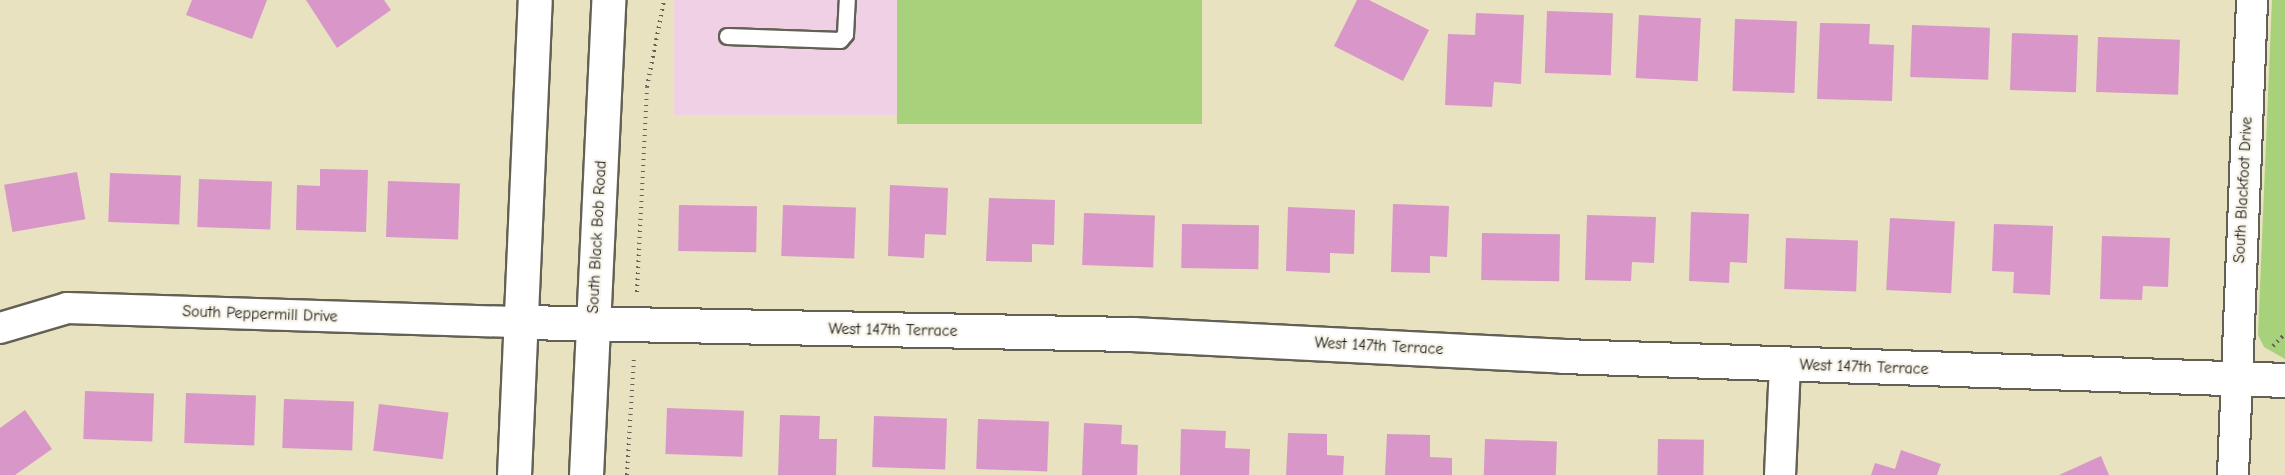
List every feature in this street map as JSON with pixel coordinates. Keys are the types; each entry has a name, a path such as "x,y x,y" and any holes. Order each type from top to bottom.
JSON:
{"street":[{"path":"514,475 535,0"},
{"name":"South Black Bob Road","path":"586,475 608,0"},
{"name":"South Blackfoot Drive","path":"2235,380 2252,0"},
{"name":"South Peppermill Drive","path":"0,328 67,308 522,322"},
{"name":"West 147th Terrace","path":"522,322 1133,334 1785,364 2285,380"},
{"path":"1780,475 1785,364"},
{"path":"2233,475 2235,380"}],"lane":[{"path":"727,36 840,40 845,34 847,0"}],"path":[{"path":"627,475 647,87 664,0"}],"shaded area":[{"path":"674,0 897,0 897,115 674,115"}],"green space":[{"path":"897,0 1202,0 1202,124 897,124"},
{"path":"2272,0 2285,0 2285,359 2264,347 2258,335"}],"building":[{"path":"192,0 267,0 252,39 186,15"},
{"path":"306,0 384,0 391,10 337,48"},
{"path":"1357,0 1369,0 1429,30 1403,81 1334,46"},
{"path":"1547,11 1613,13 1611,75 1545,73"},
{"path":"1476,13 1524,15 1521,84 1494,82 1492,107 1445,105 1448,34 1475,35"},
{"path":"1639,15 1701,18 1698,81 1636,78"},
{"path":"1735,19 1797,21 1794,93 1732,91"},
{"path":"1820,23 1870,24 1869,44 1894,45 1892,101 1817,99"},
{"path":"1912,25 1990,28 1988,80 1910,77"},
{"path":"2012,33 2078,35 2076,92 2010,90"},
{"path":"2098,37 2180,40 2178,95 2096,92"},
{"path":"320,169 368,170 366,232 296,230 297,185 320,186"},
{"path":"77,172 85,219 12,232 4,185"},
{"path":"110,173 181,175 179,224 108,222"},
{"path":"199,179 272,182 270,230 197,227"},
{"path":"388,181 460,184 458,239 386,237"},
{"path":"890,185 948,188 946,235 925,234 924,258 888,256"},
{"path":"989,198 1055,200 1054,245 1032,244 1032,262 986,261"},
{"path":"1393,204 1449,206 1447,257 1430,256 1430,273 1391,272"},
{"path":"679,205 757,206 756,252 678,251"},
{"path":"783,205 856,208 854,259 781,256"},
{"path":"1288,207 1355,210 1354,254 1330,253 1330,273 1286,271"},
{"path":"1691,212 1749,214 1747,263 1730,262 1729,283 1689,281"},
{"path":"1084,213 1155,215 1153,267 1082,265"},
{"path":"1587,215 1656,217 1654,263 1632,262 1631,281 1585,280"},
{"path":"1890,218 1955,221 1951,293 1886,290"},
{"path":"1182,224 1259,225 1258,269 1181,268"},
{"path":"1994,224 2053,226 2050,295 2013,293 2014,272 1992,271"},
{"path":"1482,233 1560,234 1559,281 1481,280"},
{"path":"2102,236 2170,238 2168,287 2143,286 2142,300 2100,299"},
{"path":"1786,238 1858,241 1856,291 1784,289"},
{"path":"85,391 154,393 152,441 83,439"},
{"path":"186,393 256,395 254,445 184,443"},
{"path":"284,399 354,401 352,450 282,448"},
{"path":"379,404 448,413 443,459 373,451"},
{"path":"667,408 744,411 742,457 665,454"},
{"path":"25,410 52,449 15,475 0,475 0,428"},
{"path":"780,415 820,416 819,439 837,439 836,475 778,475"},
{"path":"874,416 947,419 945,470 872,467"},
{"path":"978,419 1049,421 1047,471 976,469"},
{"path":"1084,423 1122,425 1121,444 1138,445 1137,475 1082,475"},
{"path":"1181,429 1226,431 1225,448 1250,449 1249,475 1180,475"},
{"path":"1288,433 1327,434 1327,455 1344,456 1343,475 1286,475"},
{"path":"1387,434 1430,435 1430,457 1452,458 1452,475 1385,475"},
{"path":"1485,439 1557,442 1556,475 1484,475"},
{"path":"1658,439 1704,440 1703,475 1657,475"},
{"path":"1901,450 1941,464 1937,475 1871,475 1875,463 1895,469"},
{"path":"2101,456 2109,475 2059,475"}]}
